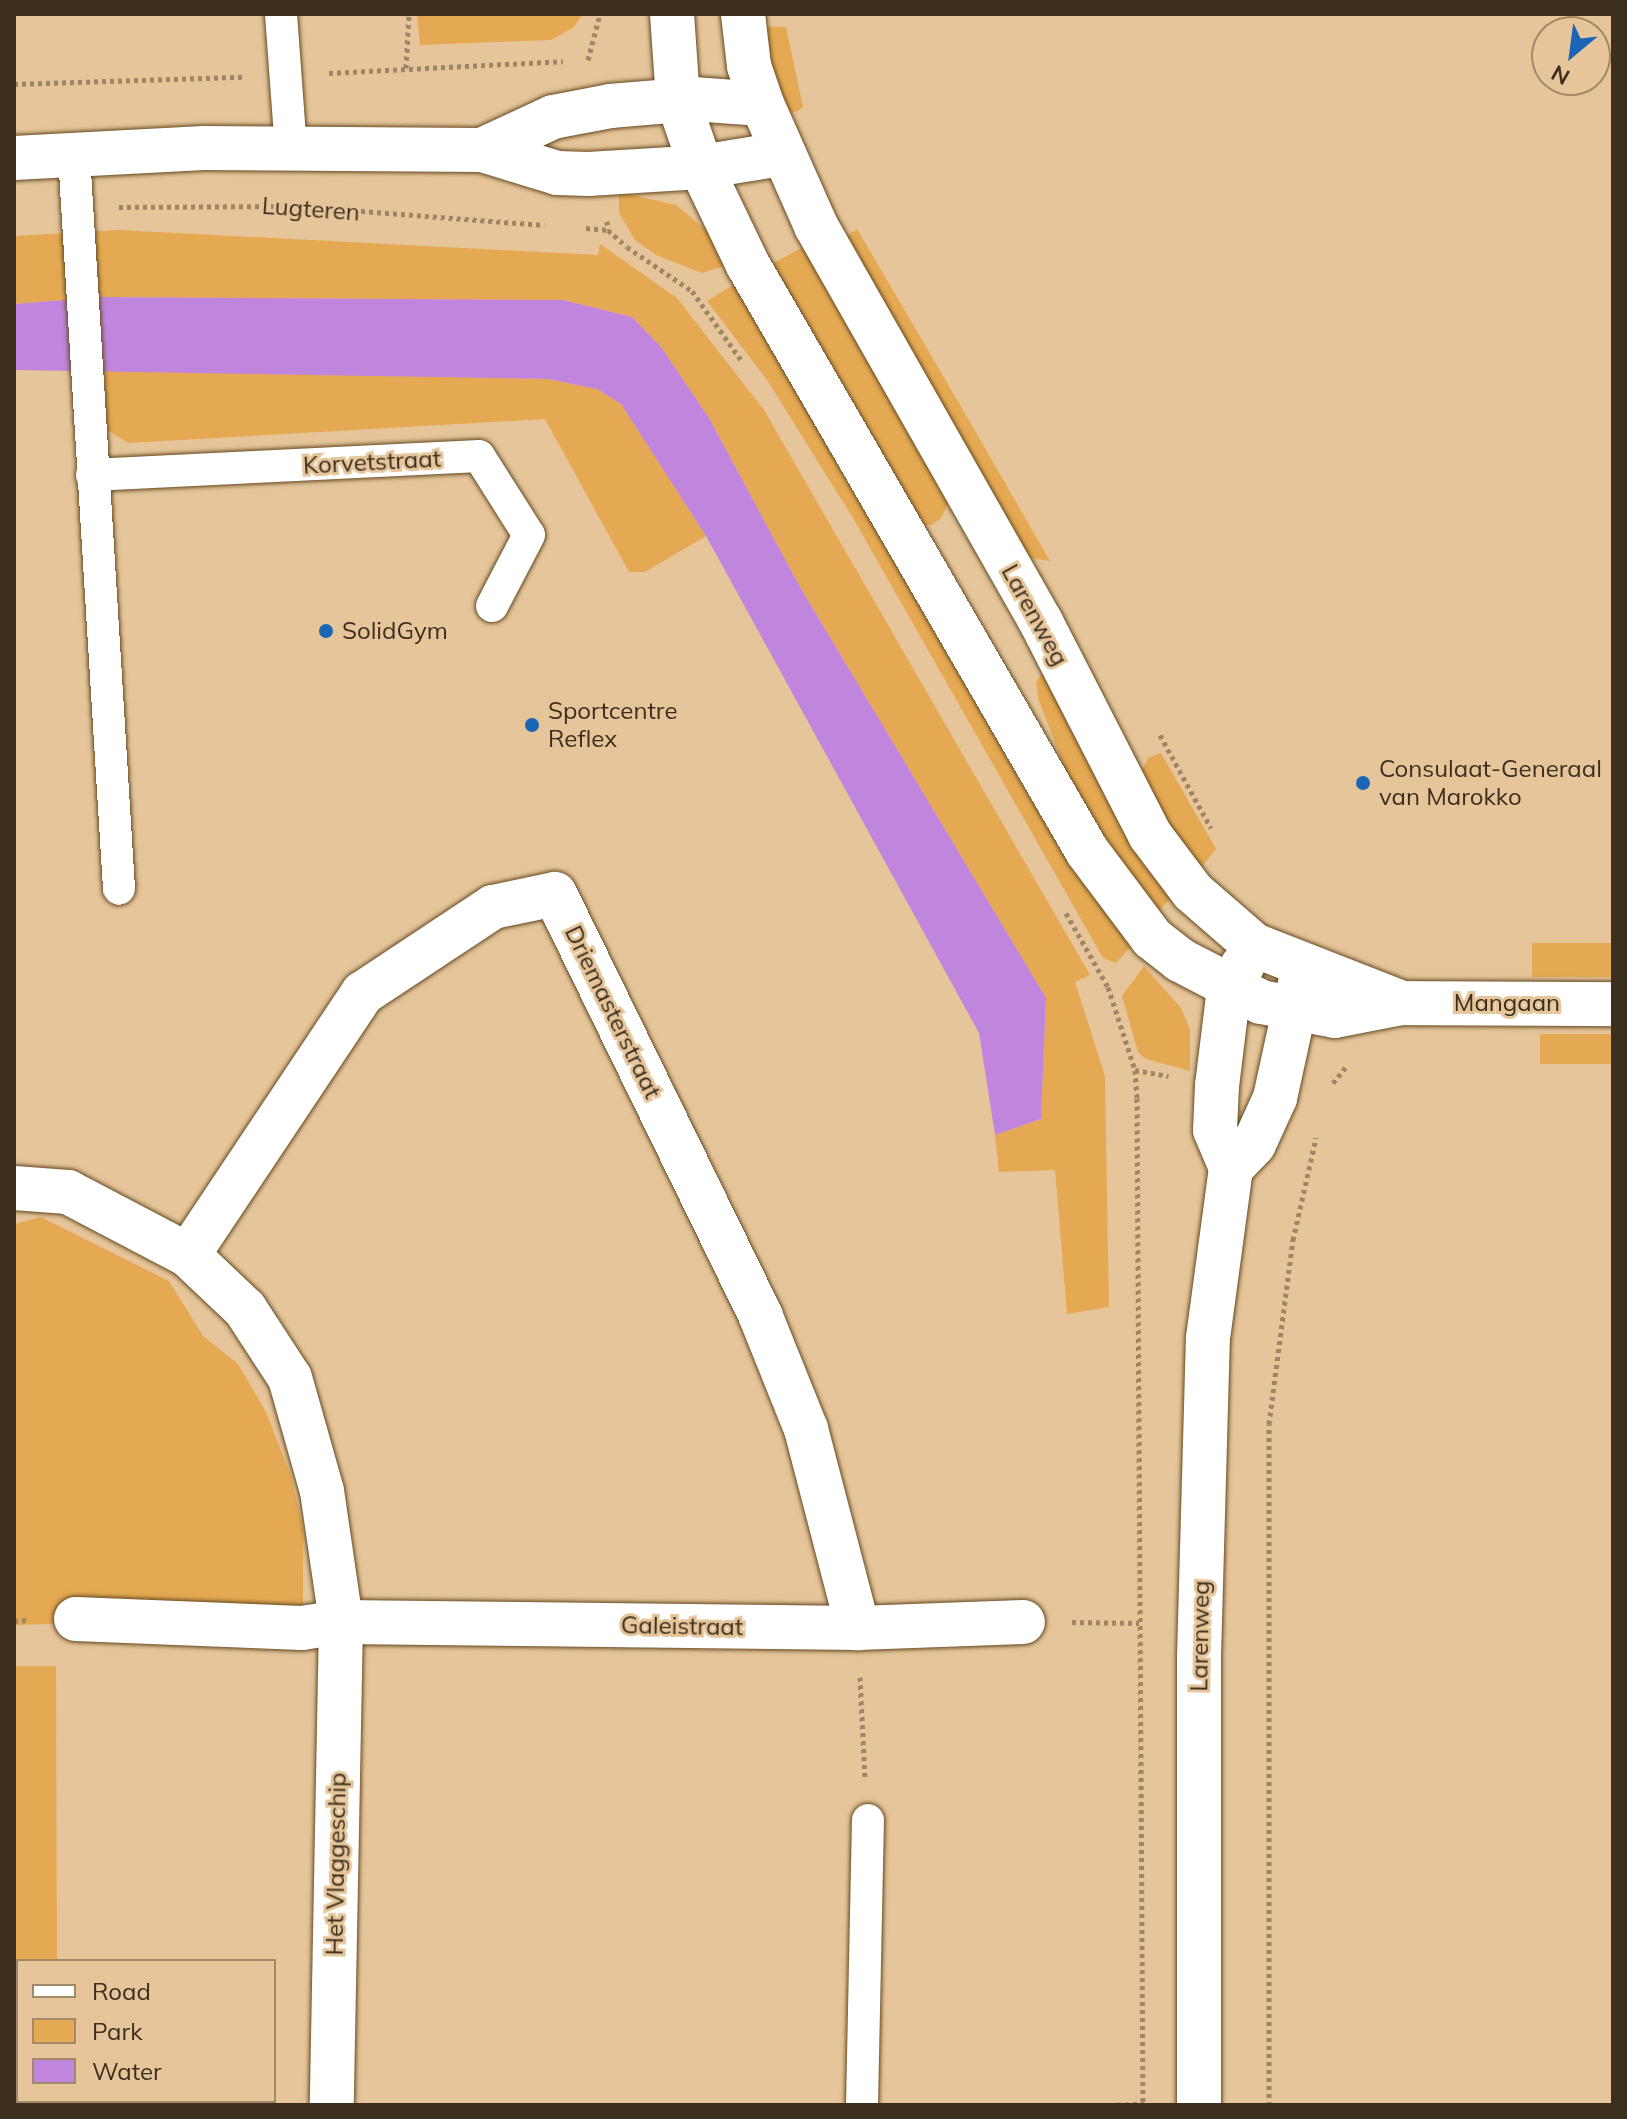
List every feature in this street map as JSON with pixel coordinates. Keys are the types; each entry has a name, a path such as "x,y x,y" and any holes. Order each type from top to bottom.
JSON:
{"street":[{"path":"672,14 678,100 701,167 748,265 1087,851 1152,938 1229,988"},
{"name":"Larenweg","path":"743,14 749,66 762,104 781,154 816,226 1041,622 1150,835 1193,892 1254,945 1303,968"},
{"path":"482,150 553,117 678,100 762,104"},
{"path":"14,158 291,149 482,150 557,173 701,167 781,154"},
{"name":"Driemasterstraat","path":"188,1255 363,993 493,907 555,894 761,1317 806,1429 858,1628"},
{"path":"1254,945 1229,988 1215,1130 1231,1168 1254,1144 1275,1098 1303,968"},
{"name":"Mangaan","path":"1303,968 1402,1003"},
{"name":"Mangaan","path":"1229,988 1295,1010 1335,1016 1402,1003 1613,1004"},
{"name":"Larenweg","path":"1199,2105 1199,1657 1208,1338 1231,1168"},
{"name":"Het Vlaggeschip","path":"14,1188 68,1192 188,1255 245,1309 290,1378 322,1491 341,1622 332,2105"},
{"path":"76,1619 302,1628 341,1622"},
{"name":"Galeistraat","path":"341,1622 858,1628 1023,1622"}],"lane":[{"path":"281,14 291,149"},
{"path":"74,155 119,889"},
{"name":"Korvetstraat","path":"92,475 479,456 529,535 492,606"},
{"path":"862,2105 868,1820"}],"path":[{"path":"406,68 409,14"},
{"path":"590,69 588,59 600,14"},
{"name":"Lugteren","path":"79,224 297,206 551,225"},
{"path":"607,216 608,230"},
{"path":"580,227 608,230 692,291 724,337"},
{"path":"1169,752 1219,841"},
{"path":"1108,987 1135,1070 1137,1098 1143,2105 1109,2105"},
{"path":"1331,1088 1343,1069 1355,1062"},
{"path":"1269,2105 1269,1424 1293,1240 1319,1122"},
{"path":"1023,1622 1139,1623"},
{"path":"858,1628 868,1820"}],"green space":[{"path":"417,14 583,14 573,28 551,40 420,45"},
{"path":"762,26 786,27 803,107 798,111 786,114 780,108"},
{"path":"619,192 676,205 716,238 730,264 702,273 656,255 635,240 619,213"},
{"path":"857,229 1050,561 1026,557 842,239"},
{"path":"119,230 598,255 600,244 677,298 764,410 1090,975 1075,982 1105,1076 1109,1307 1067,1314 1055,1170 999,1172 995,1135 1041,1119 1046,998 800,587 709,418 661,347 632,317 563,300 101,297 14,304 14,236"},
{"path":"807,245 952,495 941,518 931,525 920,525 766,267"},
{"path":"740,281 1135,942 1116,963 1103,958 853,518 767,380 707,301"},
{"path":"104,369 548,379 597,389 621,404 706,536 645,572 629,572 545,419 128,443 107,430"},
{"path":"1042,674 1135,846 1170,899 1152,917 1075,795 1039,701 1036,682"},
{"path":"1161,753 1216,849 1199,870 1181,847 1140,774 1148,758"},
{"path":"1532,943 1613,943 1613,977 1532,977"},
{"path":"1144,966 1181,1008 1190,1029 1190,1071 1146,1059 1138,1052 1122,996"},
{"path":"1540,1034 1613,1034 1613,1064 1540,1064"},
{"path":"41,1217 169,1281 203,1336 238,1364 266,1412 291,1476 303,1529 303,1609 296,1617 14,1625 14,1224"},
{"path":"14,1666 56,1666 57,1959 16,1959 16,2103 58,2105 14,2105"}],"water":[{"path":"101,297 563,300 632,317 661,347 709,418 800,587 1046,998 1041,1119 995,1135 979,1033 706,536 621,404 597,389 548,379 14,370 14,304"}],"place":[{"name":"SolidGym","path":"326,631"},
{"name":"Sportcentre Reflex","path":"532,725"},
{"name":"Consulaat-Generaal van Marokko","path":"1363,783"}]}
